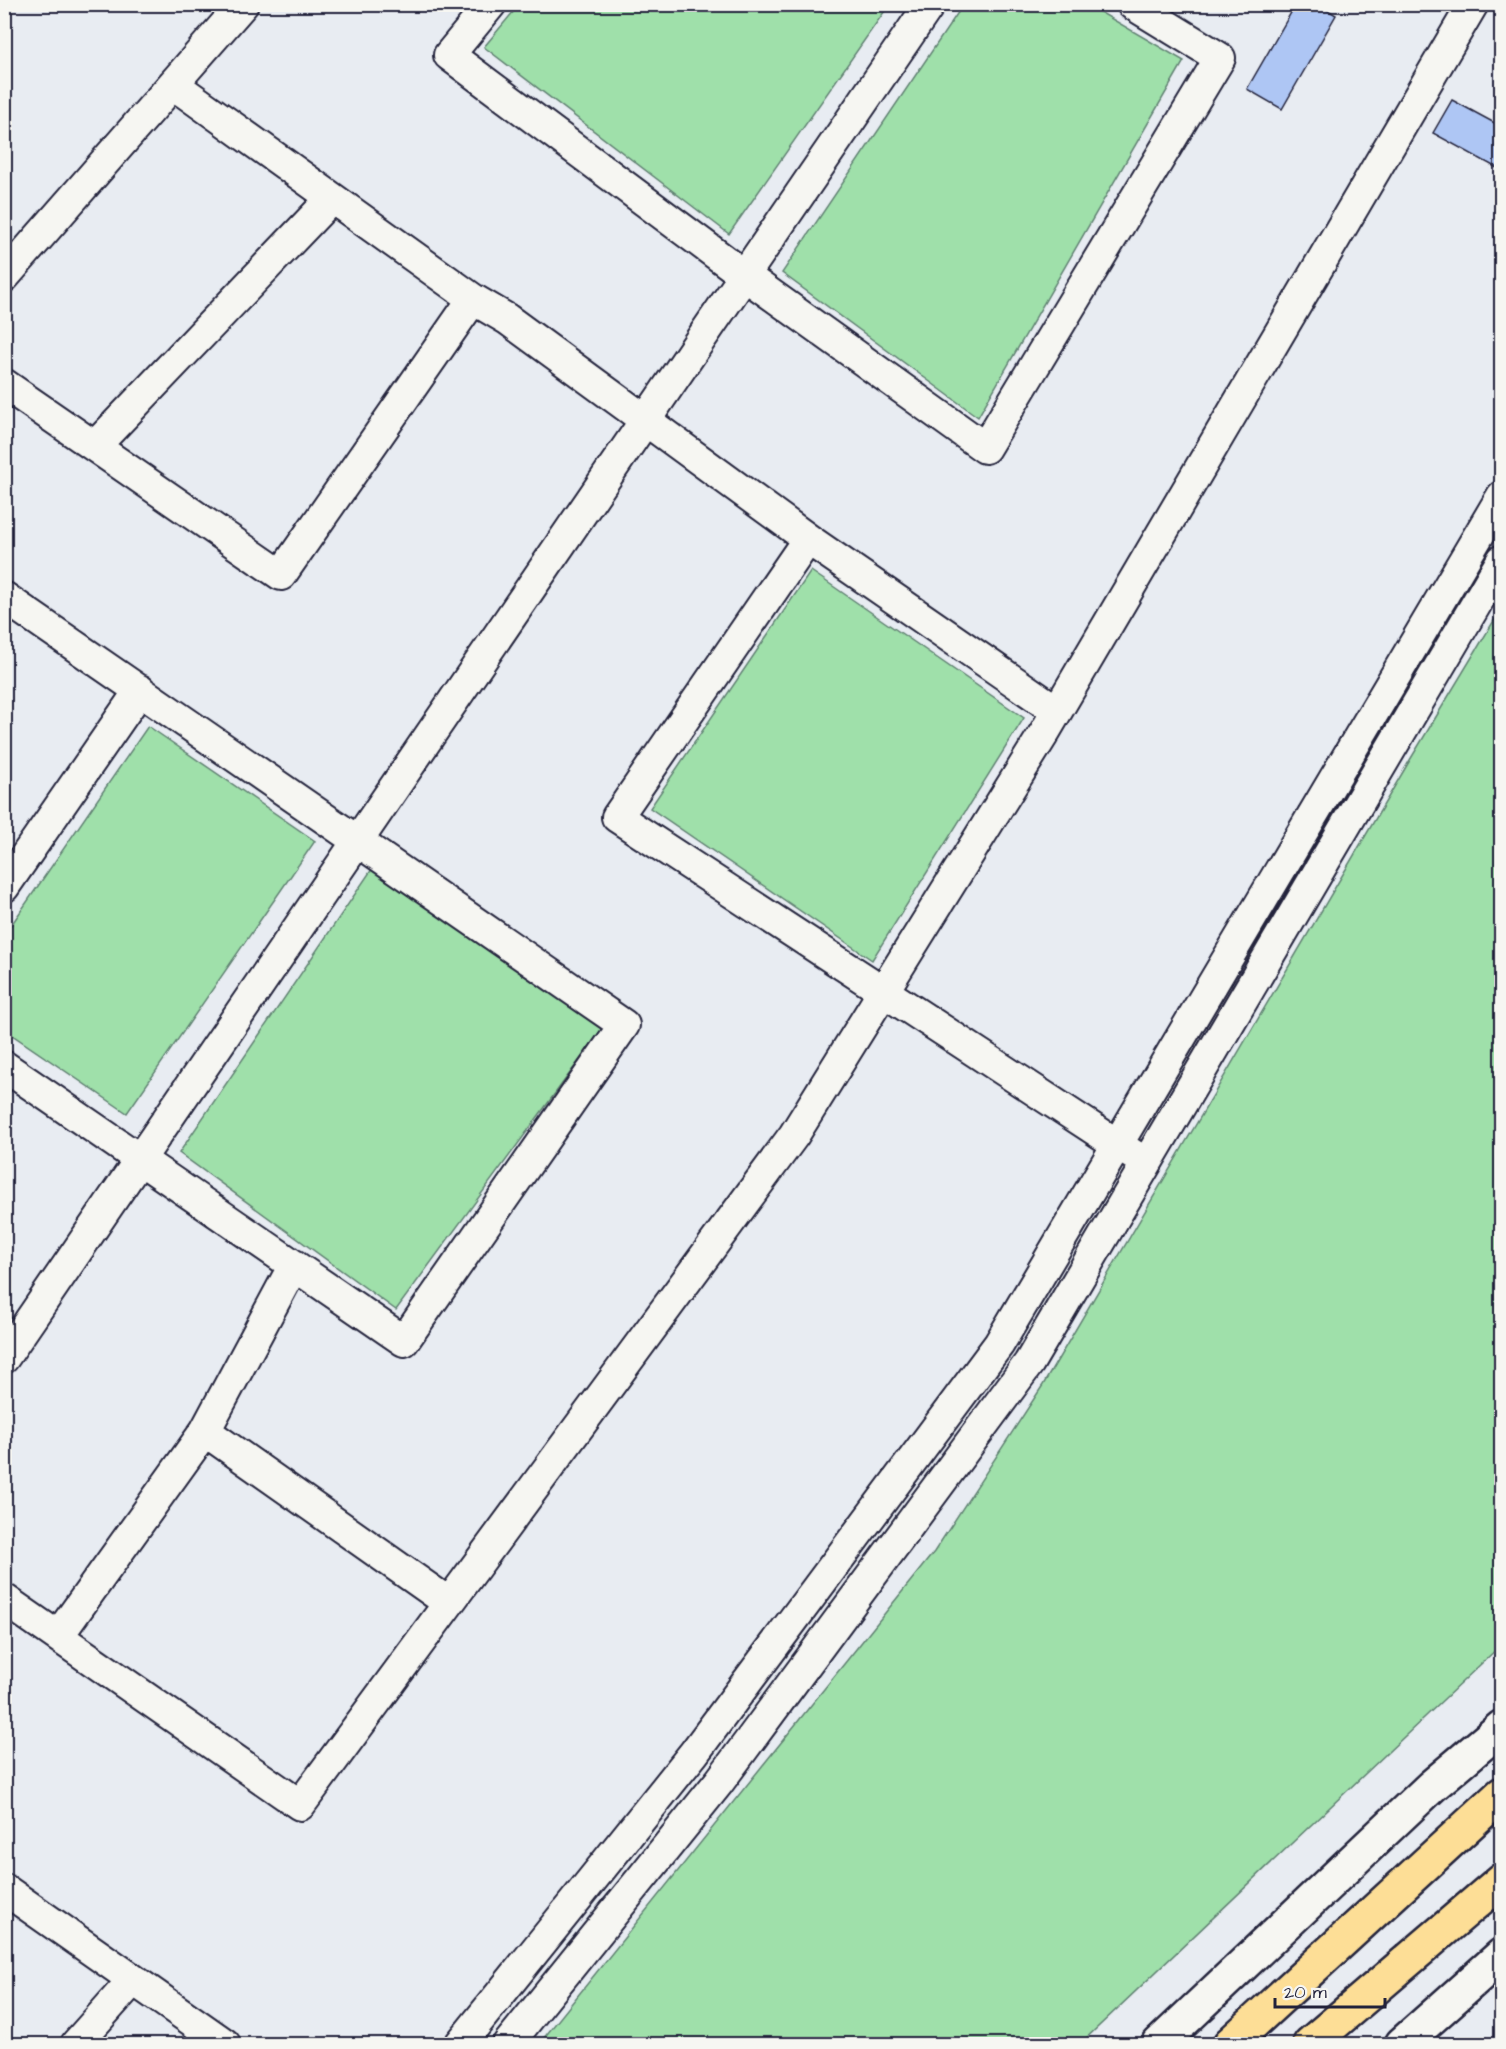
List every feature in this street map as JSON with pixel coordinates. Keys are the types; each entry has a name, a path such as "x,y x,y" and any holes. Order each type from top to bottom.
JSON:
{"highway":[{"path":"1230,2044 1502,1794"},
{"path":"1310,2044 1502,1880"}],"street":[{"path":"4,277 243,4"},
{"path":"491,4 449,55 744,275 985,448 1220,58 1132,4"},
{"path":"9,1341 140,1159 930,4"},
{"path":"4,1599 300,1805 794,1135 1057,711 1473,4"},
{"path":"173,84 473,299 507,319 808,538 1057,711"},
{"path":"95,446 332,198"},
{"path":"4,384 281,575 473,299"},
{"path":"460,2044 694,1753 999,1344 1502,495"},
{"path":"808,538 617,817 1147,1163"},
{"path":"508,2044 719,1782 1029,1363 1502,560"},
{"path":"4,597 624,1025 404,1341 4,1066"},
{"path":"4,887 140,690"},
{"path":"58,1636 205,1431 294,1265"},
{"path":"205,1431 449,1603"},
{"path":"1159,2044 1432,1786 1502,1727"},
{"path":"4,1889 225,2044"},
{"path":"1402,2044 1502,1955"},
{"path":"76,2044 133,1980"}],"green space":[{"path":"519,5 889,5 729,234 484,47"},
{"path":"963,5 1088,5 1184,61 978,417 782,273"},
{"path":"811,571 1024,718 872,960 650,808"},
{"path":"1501,609 1501,1645 1080,2044 539,2044 934,1552 1043,1385"},
{"path":"148,726 315,841 127,1113 5,1030 5,934"},
{"path":"372,869 603,1028 396,1310 179,1153"}],"building":[{"path":"1296,4 1318,4 1336,15 1282,109 1247,89"},
{"path":"1452,100 1502,127 1502,160 1497,168 1433,133"}]}
